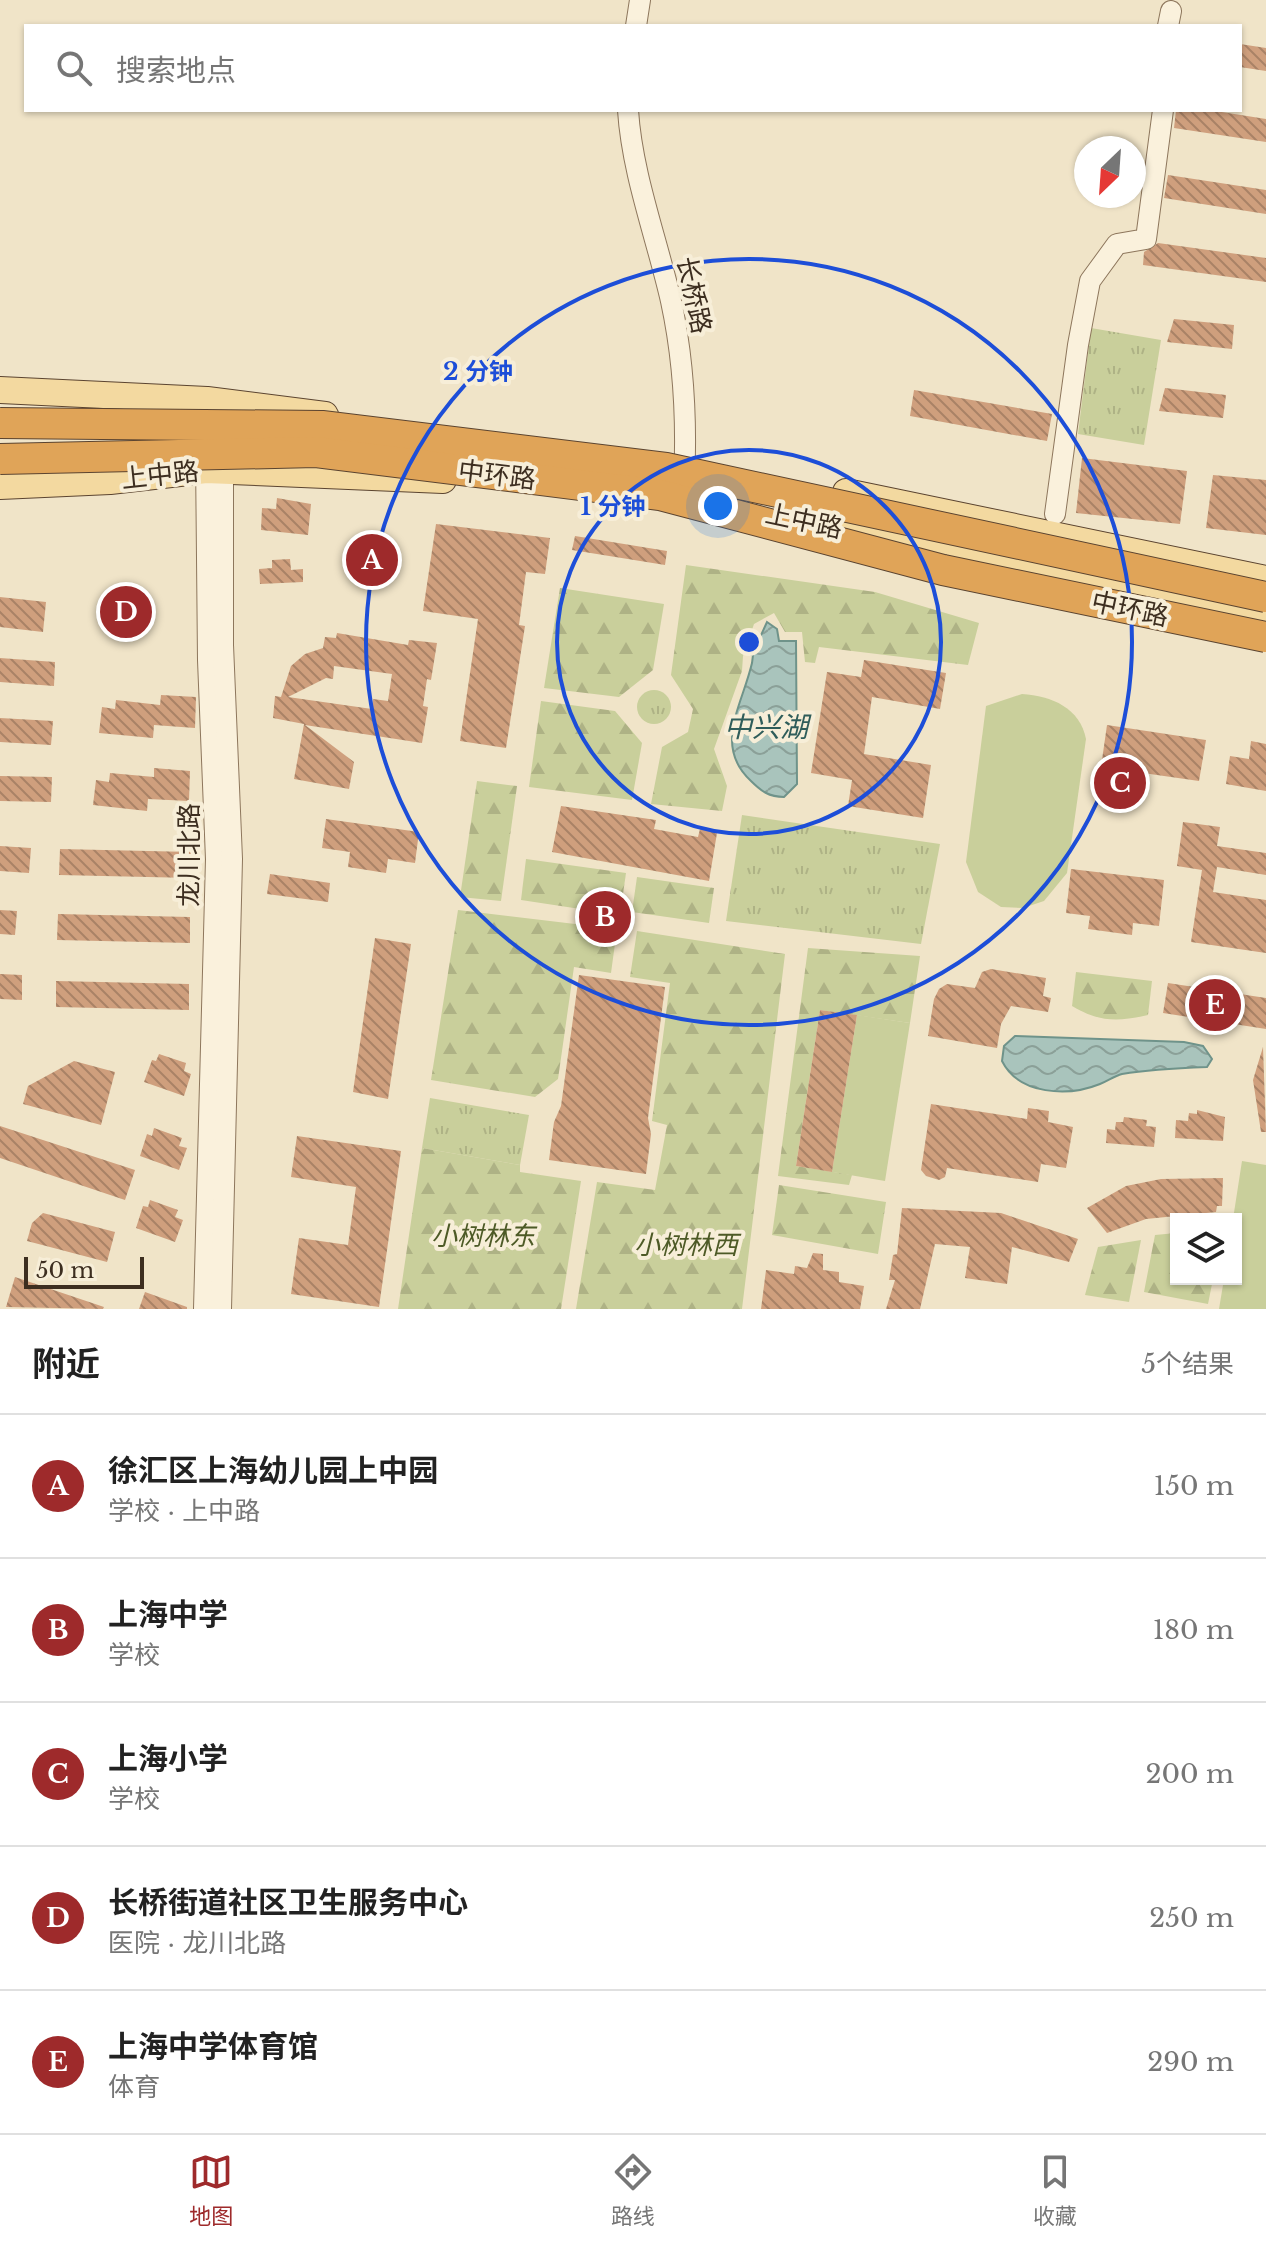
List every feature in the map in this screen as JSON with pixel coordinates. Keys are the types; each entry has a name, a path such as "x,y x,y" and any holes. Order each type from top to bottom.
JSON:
{"highway":[{"name":"中环路","path":"0,423 322,426 666,468 1266,597"},
{"name":"中环路","path":"0,459 316,452 660,495 943,570 1266,637"}],"main road":[{"name":"上中路","path":"0,390 215,401 685,465 860,494 1266,579"},
{"name":"上中路","path":"0,486 110,481 215,470 640,485 1266,622"}],"street":[{"path":"636,24 640,0"},
{"name":"长桥路","path":"628,112 633,149 676,329 684,395 683,494"},
{"path":"1055,514 1090,281 1117,244 1146,239 1163,112"},
{"name":"龙川北路","path":"204,1309 216,874 208,660 215,401"},
{"name":"龙川北路","path":"215,470 232,859 221,1309"}],"green space":[{"path":"1091,328 1161,340 1144,445 1078,434"},
{"path":"686,565 875,592 979,623 968,665 819,647 815,663 805,662 802,632 785,632 774,613 754,624 743,656 742,671 714,749 727,786 722,811 651,804 662,747 688,732 693,709 671,675"},
{"path":"560,588 664,604 653,670 619,697 544,688"},
{"path":"654,690 666,695 671,707 666,719 654,724 642,719 637,707 642,695"},
{"path":"1022,694 1063,706 1078,719 1086,739 1067,873 1044,901 1023,908 1001,907 978,892 966,862 986,706"},
{"path":"541,701 615,711 642,743 632,800 529,787"},
{"path":"477,781 517,786 501,901 460,897"},
{"path":"742,815 940,844 921,944 726,921"},
{"path":"526,859 626,873 620,915 521,900"},
{"path":"637,877 714,888 709,923 632,912"},
{"path":"458,910 617,929 611,973 574,967 558,1079 535,1097 431,1080"},
{"name":"小树林西","path":"637,931 785,954 742,1309 576,1309 597,1182 655,1190 667,1125 652,1121 670,983 630,977"},
{"path":"808,948 920,956 910,1023 820,1010 796,1166 852,1175 849,1185 778,1176"},
{"path":"1076,972 1152,981 1148,1015 1108,1019 1072,1006"},
{"path":"857,1015 910,1023 885,1181 832,1172"},
{"path":"430,1098 529,1115 520,1165 422,1148"},
{"name":"小树林东","path":"422,1148 520,1165 520,1172 581,1181 561,1309 398,1309"},
{"path":"1242,1161 1266,1165 1266,1309 1219,1309 1223,1285 1242,1285 1242,1213 1234,1213"},
{"path":"779,1185 886,1202 878,1254 772,1235"},
{"path":"1170,1234 1170,1285 1212,1285 1208,1304 1144,1292 1155,1235"},
{"path":"1141,1240 1129,1302 1085,1295 1098,1247"}],"water":[{"name":"中兴湖","path":"767,622 777,629 779,641 796,641 797,784 784,797 766,793 751,781 740,768 732,740 737,710 752,663 753,655 745,653 749,643 757,644"},
{"path":"1015,1036 1184,1042 1203,1046 1212,1059 1207,1067 1133,1072 1074,1091 1045,1090 1020,1081 1002,1061 1004,1046"}],"building":[{"path":"1242,44 1266,48 1266,71 1242,67"},
{"path":"1176,112 1222,112 1266,119 1266,142 1174,128"},
{"path":"1168,175 1266,190 1266,214 1164,198"},
{"path":"1158,243 1266,258 1266,282 1143,265 1144,252"},
{"path":"1174,319 1234,325 1232,349 1167,342"},
{"path":"1165,388 1226,395 1223,418 1159,411"},
{"path":"914,390 1052,414 1047,441 910,416"},
{"path":"1082,458 1187,471 1180,524 1076,513"},
{"path":"1213,475 1266,480 1266,535 1206,528"},
{"path":"277,498 311,504 308,535 261,530 262,508 276,509"},
{"path":"436,524 550,538 545,574 526,572 519,625 525,626 506,748 460,741 478,619 423,611"},
{"path":"575,536 667,551 665,565 572,550"},
{"path":"290,559 291,570 303,569 303,582 260,584 259,569 272,568 272,560"},
{"path":"0,597 46,602 43,632 0,627"},
{"path":"337,633 408,645 409,640 437,643 431,680 427,679 423,706 428,707 422,743 305,725 354,762 349,789 294,779 304,724 273,718 275,696 281,697 291,666 305,654 323,648 325,637 336,638","holes":["334,666 392,674 388,701 373,699 372,709 288,697 326,678 333,679"]},
{"path":"0,658 55,662 54,686 0,682"},
{"path":"864,660 946,673 940,709 872,697 864,754 931,765 923,818 848,806 852,780 811,773 827,672 861,677"},
{"path":"161,695 196,697 195,728 154,725 153,738 99,733 102,707 115,709 116,700 160,705"},
{"path":"0,718 53,721 51,745 0,742"},
{"path":"1107,725 1206,740 1199,781 1101,767"},
{"path":"1251,741 1266,744 1266,791 1226,784 1230,756 1249,759"},
{"path":"154,768 190,771 189,801 148,799 147,811 93,805 96,780 109,782 110,773 154,777"},
{"path":"0,776 52,777 51,802 0,801"},
{"path":"561,806 656,820 654,829 698,837 700,829 717,833 709,881 552,852"},
{"path":"326,819 419,832 415,863 388,859 386,873 348,867 350,852 322,848"},
{"path":"1183,822 1220,827 1217,846 1266,853 1266,875 1217,867 1213,892 1266,900 1266,953 1191,942 1202,870 1177,866"},
{"path":"0,846 31,848 29,873 0,871"},
{"path":"60,849 192,852 192,878 59,875"},
{"path":"1071,869 1164,880 1159,926 1133,923 1132,935 1088,929 1090,916 1066,913"},
{"path":"270,874 330,883 328,902 267,894"},
{"path":"0,910 17,911 15,935 0,934"},
{"path":"58,914 190,917 190,943 57,940"},
{"path":"375,938 411,944 388,1099 353,1092"},
{"path":"991,969 1046,978 1043,996 1051,998 1048,1012 1011,1006 1001,1024 997,1048 928,1036 934,999 939,989 947,984 975,988 982,972"},
{"path":"0,974 22,975 22,1000 0,999"},
{"path":"579,975 665,987 648,1118 651,1134 646,1174 549,1160 554,1122 561,1106"},
{"path":"56,981 189,984 189,1010 56,1007"},
{"path":"1168,983 1266,998 1266,1029 1163,1013"},
{"path":"820,1010 857,1015 832,1172 796,1166"},
{"path":"1263,1047 1266,1132 1261,1132 1253,1080"},
{"path":"159,1054 186,1063 184,1071 191,1074 184,1096 144,1082 152,1060 156,1061"},
{"path":"74,1061 115,1072 101,1125 23,1104 28,1086"},
{"path":"931,1104 1027,1119 1028,1108 1049,1111 1048,1122 1073,1127 1066,1168 1041,1164 1038,1182 947,1168 945,1177 939,1180 926,1176 921,1170"},
{"path":"1197,1110 1225,1117 1223,1141 1175,1138 1176,1120 1188,1121 1189,1113 1197,1114"},
{"path":"1124,1117 1147,1120 1146,1126 1156,1127 1154,1147 1106,1143 1107,1129 1115,1130 1116,1122 1123,1122"},
{"path":"0,1126 135,1170 125,1200 0,1158"},
{"path":"154,1128 182,1138 179,1146 187,1148 179,1170 140,1156 147,1134 152,1136"},
{"path":"297,1136 401,1151 379,1307 291,1294 299,1238 348,1245 356,1187 291,1177"},
{"path":"1223,1178 1222,1206 1217,1206 1216,1212 1170,1213 1170,1217 1146,1219 1107,1233 1087,1208 1126,1186 1161,1179"},
{"path":"150,1200 178,1210 175,1217 183,1220 175,1242 136,1228 143,1206 148,1207"},
{"path":"902,1208 1001,1213 1078,1239 1069,1262 1012,1247 1007,1284 965,1278 970,1247 935,1244 920,1309 886,1309 895,1280 889,1280 893,1255 897,1254"},
{"path":"43,1213 115,1232 107,1262 27,1241 32,1223"},
{"path":"813,1253 823,1254 823,1270 839,1272 839,1282 864,1286 860,1309 761,1309 766,1270 794,1274 795,1266 807,1268"},
{"path":"15,1277 104,1307 6,1307"},
{"path":"145,1292 187,1307 187,1309 139,1309"}],"place":[{"name":"徐汇区上海幼儿园上中园","path":"372,560"},
{"name":"长桥街道社区卫生服务中心","path":"126,612"},
{"name":"上海小学","path":"1120,783"},
{"name":"上海中学","path":"605,917"},
{"name":"上海中学体育馆","path":"1215,1005"}]}
